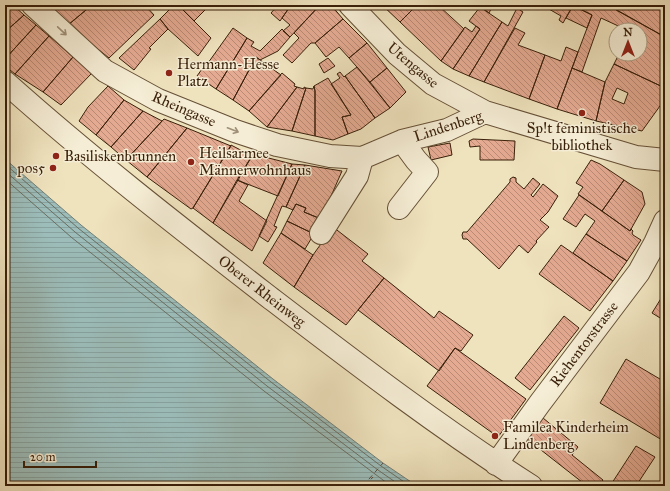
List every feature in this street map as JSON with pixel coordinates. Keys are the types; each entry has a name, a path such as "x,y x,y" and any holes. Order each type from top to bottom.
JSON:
{"street":[{"name":"Rheingasse","path":"33,5 105,71 158,100 235,131 277,145 330,156 362,158"},
{"name":"Utengasse","path":"350,5 397,54 433,84 485,112"},
{"name":"Oberer Rheinweg","path":"5,82 58,130 154,208 377,380 496,464 531,486"},
{"name":"Lindenberg","path":"362,158 402,141 447,130 485,112 636,157 665,160"},
{"path":"399,208 427,172 402,141"},
{"path":"321,233 356,176 362,158"},
{"name":"Riehentorstrasse","path":"496,464 639,272 665,221"}],"water":[{"path":"5,159 81,225 273,379 383,463 417,486 5,486"}],"building":[{"path":"5,5 14,6 5,14"},
{"path":"50,5 92,5 68,25"},
{"path":"92,5 145,5 154,15 109,58 68,25"},
{"path":"174,5 178,5 211,38 198,56 168,29 160,19"},
{"path":"178,5 210,5 194,21"},
{"path":"278,5 291,5 280,21 271,13"},
{"path":"291,5 320,5 290,37 283,31 290,25 282,18"},
{"path":"320,5 331,5 343,19 315,43 311,43 292,63 283,55 299,38 294,33"},
{"path":"382,5 417,5 400,22"},
{"path":"417,5 438,5 464,29 441,61 400,22"},
{"path":"479,5 485,5 491,9 489,13"},
{"path":"542,5 573,5 563,23 559,20 561,16"},
{"path":"573,5 608,5 638,22 610,22 601,18 582,72 572,68 592,15"},
{"path":"619,5 656,5 664,10 665,9 665,37 648,28 648,22 638,22 616,10"},
{"path":"14,6 24,15 5,32 5,14"},
{"path":"573,6 592,15 587,28 566,18"},
{"path":"480,7 502,22 469,76 453,69 480,29 469,21"},
{"path":"517,8 523,12 484,82 469,76 502,22 508,26"},
{"path":"24,15 36,25 5,59 5,32"},
{"path":"160,19 168,29 149,48 151,49 134,70 119,58"},
{"path":"343,19 367,43 349,58 339,47 326,57 315,43"},
{"path":"36,25 49,36 15,74 5,66 5,59"},
{"path":"476,26 480,29 453,69 441,61 465,27 472,32"},
{"path":"648,27 665,37 665,88 614,64 615,62 648,62"},
{"path":"233,28 247,38 216,89 197,76"},
{"path":"515,28 525,33 518,45 545,55 529,99 484,82"},
{"path":"282,29 290,37 278,51 260,60 256,57 233,100 216,89 247,38 254,42 251,46 260,51"},
{"path":"49,36 73,57 43,92 15,74"},
{"path":"367,43 387,68 370,82 349,58"},
{"path":"566,47 578,52 557,109 529,99 545,55 561,61"},
{"path":"73,57 92,73 61,105 43,92"},
{"path":"256,57 281,75 249,111 233,100"},
{"path":"328,58 335,66 324,73 319,64"},
{"path":"614,64 665,88 665,99 642,131 596,121 605,82","holes":["617,88 628,93 624,104 612,99"]},
{"path":"357,67 390,108 375,118 345,76"},
{"path":"387,68 406,92 390,108 370,82"},
{"path":"572,68 605,82 596,121 557,109"},
{"path":"340,72 344,77 345,76 375,118 361,129 348,134 342,117 351,115 331,84 340,78 337,74"},
{"path":"282,73 295,84 294,86 297,87 267,127 249,111"},
{"path":"328,78 351,115 342,117 348,134 333,140 315,136 314,86"},
{"path":"108,86 124,100 96,135 79,121 88,107"},
{"path":"314,86 315,136 292,131 306,88 313,89"},
{"path":"297,87 304,89 304,87 306,88 292,131 267,127"},
{"path":"124,100 143,111 111,147 96,135"},
{"path":"143,111 162,121 126,160 111,147"},
{"path":"164,119 187,128 147,177 126,160"},
{"name":"Heilsarmee Männerwohnhaus","path":"187,128 231,146 191,209 147,177"},
{"path":"473,139 515,141 514,160 480,160 480,146 470,147 469,141"},
{"path":"450,143 452,155 431,160 428,147"},
{"path":"231,145 252,156 213,223 193,208"},
{"path":"253,154 292,164 278,196 237,180"},
{"path":"591,160 600,164 624,180 602,211 578,194 583,187 576,183"},
{"path":"292,164 305,165 286,207 282,206 274,226 277,227 268,242 259,236"},
{"path":"305,165 342,171 321,219 304,212 306,208 296,204 293,210 286,207"},
{"path":"513,177 516,178 516,182 524,189 533,178 540,184 531,195 533,197 543,184 558,196 548,212 540,220 549,227 536,241 537,242 528,253 519,245 499,269 467,239 463,239 462,235 463,232 467,232"},
{"path":"237,180 248,185 239,201 267,221 252,251 213,223"},
{"path":"624,180 642,192 645,204 630,231 602,211"},
{"path":"579,195 630,231 631,229 633,231 633,235 641,240 627,261 586,234 595,221 585,214 576,227 563,219"},
{"path":"296,204 306,208 304,212 321,219 314,234 287,221"},
{"path":"287,221 314,234 305,249 281,233"},
{"path":"333,227 368,254 362,261 384,278 346,325 294,287 313,255"},
{"path":"281,233 313,255 294,287 263,263"},
{"path":"586,234 627,261 613,281 573,253"},
{"path":"561,245 613,281 590,311 539,274"},
{"path":"384,278 434,318 439,311 473,335 461,351 455,348 439,371 358,310"},
{"path":"665,292 665,321 652,313"},
{"path":"564,316 579,328 530,390 515,378"},
{"path":"455,348 526,399 498,437 427,386"},
{"path":"626,359 665,382 665,434 662,440 600,403"},
{"path":"543,418 578,447 572,455 603,480 598,486 587,486 527,439"},
{"path":"636,446 655,457 636,486 610,486"}],"ferry route":[{"path":"363,486 383,463"},
{"path":"365,486 373,477 365,486"}],"place":[{"name":"Hermann-Hesse Platz","path":"169,73"},
{"name":"Sp!t feministische bibliothek","path":"582,113"},
{"name":"Basiliskenbrunnen","path":"56,156"},
{"name":"Heilsarmee Männerwohnhaus","path":"191,162"},
{"name":"pos5","path":"53,168"},
{"name":"Familea Kinderheim Lindenberg","path":"495,436"}]}
